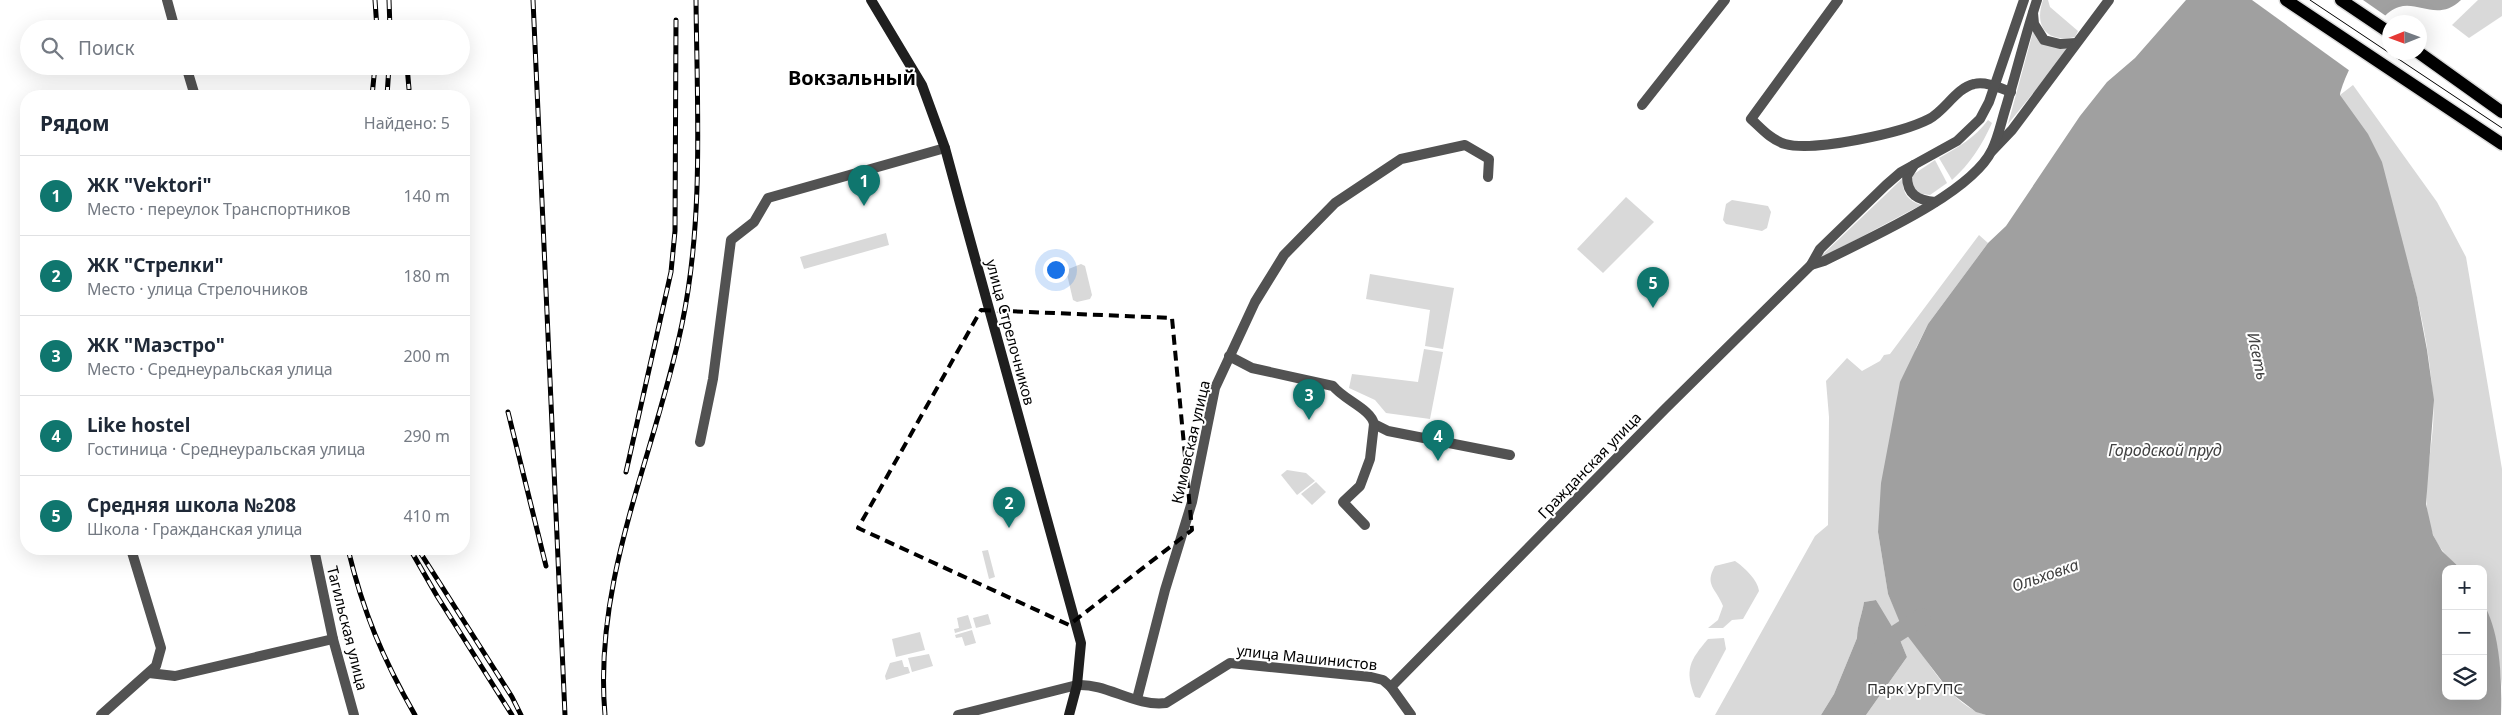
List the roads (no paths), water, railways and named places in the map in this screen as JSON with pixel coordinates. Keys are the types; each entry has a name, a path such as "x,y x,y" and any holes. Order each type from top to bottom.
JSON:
{"main road":[{"name":"улица Стрелочников","path":"870,0 922,85 945,148 1077,624 1081,649 1077,685 1069,715"},
{"path":"2286,0 2501,143"},
{"path":"2341,0 2382,28"},
{"path":"2427,58 2502,112"}],"street":[{"path":"167,0 173,20"},
{"path":"1642,105 1725,0"},
{"path":"1838,0 1751,119 1774,139 1785,144 1801,146 1877,136 1931,118 1964,89 1974,84 1995,86 2010,92"},
{"name":"Гражданская улица","path":"1391,688 1665,409 1811,265 1820,249 1886,185 1915,165 1957,141 1972,129 1980,119 1995,86 2024,0"},
{"name":"Гражданская улица","path":"1811,265 1824,261 1935,202 1969,176 1992,151 2037,0"},
{"path":"1992,151 2012,130 2109,0"},
{"path":"2033,13 2034,24 2044,40 2060,44 2076,43"},
{"path":"189,75 193,90"},
{"name":"Кимовская улица","path":"1137,699 1165,590 1192,502 1215,388 1255,302 1284,255 1335,203 1401,159 1464,146 1490,159 1488,178"},
{"path":"700,442 713,379 731,240 754,222 768,198 945,148"},
{"path":"1915,165 1907,176 1910,192 1916,198 1935,202"},
{"path":"1229,356 1252,368 1333,386 1341,396 1365,410 1373,419 1370,459 1360,486 1343,502 1364,525"},
{"path":"1374,424 1388,431 1510,455"},
{"path":"101,715 156,666 161,648 133,555"},
{"name":"Тагильская улица","path":"315,555 333,639 354,715"},
{"path":"149,673 175,676 333,639"},
{"name":"улица Машинистов","path":"1077,685 1094,685 1154,703 1171,701 1230,663 1371,677 1383,680 1411,715"},
{"path":"958,715 1077,685"},
{"path":"1154,703 1154,715"}],"water":[{"name":"Городской пруд","path":"2186,0 2461,0 2444,10 2429,10 2406,6 2399,7 2387,15 2382,15 2382,19 2363,45 2348,72 2340,95 2368,134 2382,162 2417,297 2427,350 2434,400 2426,504 2433,535 2442,551 2457,565 2442,565 2442,700 2487,700 2487,611 2497,643 2501,715 1986,715 1976,712 1951,693 1903,630 1888,594 1878,532 1881,483 1900,382 1928,324 1988,243 2006,226 2080,116 2107,82 2135,58"},
{"path":"1876,600 1900,640 1907,657 1866,715 1821,715 1834,694 1857,638 1864,602"}],"waterway":[{"name":"Ольховка","path":"1880,652 1888,639 1922,617"}],"tram line":[{"path":"2310,0 2502,128"}],"railway":[{"path":"375,0 376,20"},
{"path":"389,0 390,20"},
{"path":"533,0 565,715"},
{"path":"605,715 604,664 608,615 617,566 670,373 682,324 689,284 694,244 698,163 696,0"},
{"path":"626,472 671,272 675,231 676,20"},
{"path":"373,90 374,75"},
{"path":"387,90 388,75"},
{"path":"408,75 409,89"},
{"path":"508,412 546,566"},
{"path":"350,555 360,594 375,635 415,715"},
{"path":"413,555 512,715"},
{"path":"422,555 512,697 521,715"}],"place":[{"name":"ЖК \"Vektori\"","path":"864,206"},
{"name":"Средняя школа №208","path":"1653,308"},
{"name":"ЖК \"Маэстро\"","path":"1309,420"},
{"name":"Like hostel","path":"1438,461"},
{"name":"ЖК \"Стрелки\"","path":"1009,528"}],"district":[{"name":"Вокзальный","path":"852,77"}],"water label":[{"name":"Исеть","path":"2258,356"}],"park label":[{"name":"Парк УрГУПС","path":"1915,688"}]}
